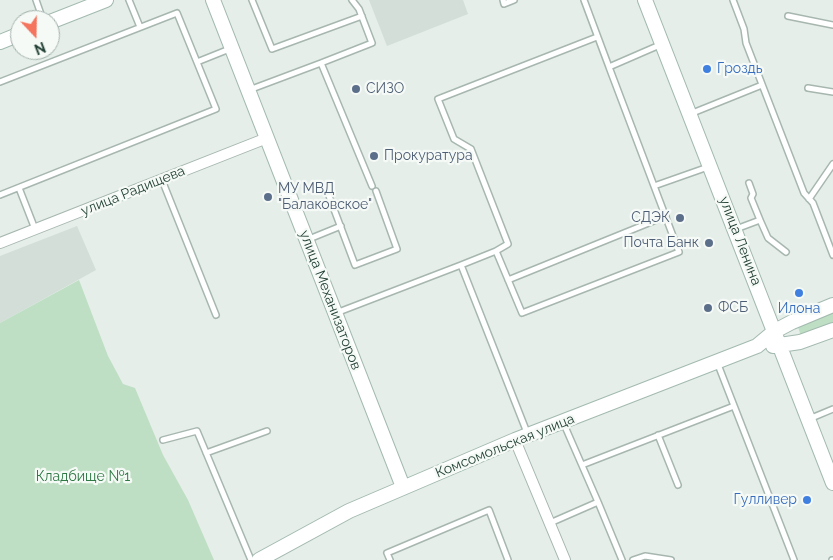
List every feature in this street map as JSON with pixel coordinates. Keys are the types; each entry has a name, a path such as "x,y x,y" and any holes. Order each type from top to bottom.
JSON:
{"main road":[{"path":"60,17 84,5 106,0"},
{"name":"улица Механизаторов","path":"213,0 403,488"},
{"name":"улица Ленина","path":"645,0 833,482"},
{"name":"Комсомольская улица","path":"259,560 349,511 522,438 757,346 775,331 833,305"},
{"name":"Комсомольская улица","path":"757,346 780,347 833,330"}],"street":[{"name":"улица Радищева","path":"0,244 267,138"},
{"path":"522,438 550,522 565,560"}],"lane":[{"path":"129,0 140,27"},
{"path":"252,0 272,49 362,16"},
{"path":"248,90 372,43 362,16 352,0"},
{"path":"503,0 504,4 514,0"},
{"path":"496,251 522,313 679,252 584,0"},
{"path":"733,0 762,85 804,193 813,203 833,254"},
{"path":"0,82 177,13 216,109 0,195"},
{"path":"788,16 833,25"},
{"path":"335,313 461,265 508,244 471,149 454,139 438,99 598,37"},
{"path":"609,67 662,43"},
{"path":"197,62 232,48"},
{"path":"321,63 397,249 356,265 329,196"},
{"path":"690,114 762,85"},
{"path":"808,88 833,92"},
{"path":"809,199 833,164"},
{"path":"654,186 710,166"},
{"path":"162,180 216,315"},
{"path":"749,183 753,194 751,198 768,238 786,252"},
{"path":"19,188 35,230"},
{"path":"508,280 666,216"},
{"path":"735,229 760,220"},
{"path":"307,240 341,226"},
{"path":"461,265 522,438"},
{"path":"716,362 794,560"},
{"path":"582,466 734,406"},
{"path":"808,419 833,409"},
{"path":"563,422 622,560"},
{"path":"163,440 197,431 251,560"},
{"path":"206,453 267,431"},
{"path":"658,436 678,485"},
{"path":"550,522 598,502"},
{"path":"390,560 387,552 489,510 508,560"},
{"path":"633,560 645,556 671,560"}],"shaded area":[{"path":"369,0 463,0 468,14 387,46"},
{"path":"77,226 96,270 0,323 0,256"}],"green space":[{"name":"Кладбище №1","path":"79,280 108,356 123,384 135,388 163,455 188,500 214,560 0,560 0,323"},
{"path":"833,311 833,325 801,336 798,327"}],"place":[{"name":"Гроздь","path":"707,69"},
{"name":"СИЗО","path":"356,89"},
{"name":"Прокуратура","path":"374,156"},
{"name":"МУ МВД \"Балаковское\"","path":"268,197"},
{"name":"СДЭК","path":"680,218"},
{"name":"Почта Банк","path":"709,243"},
{"name":"Илона","path":"799,293"},
{"name":"ФСБ","path":"708,308"},
{"name":"Гулливер","path":"807,500"}]}
